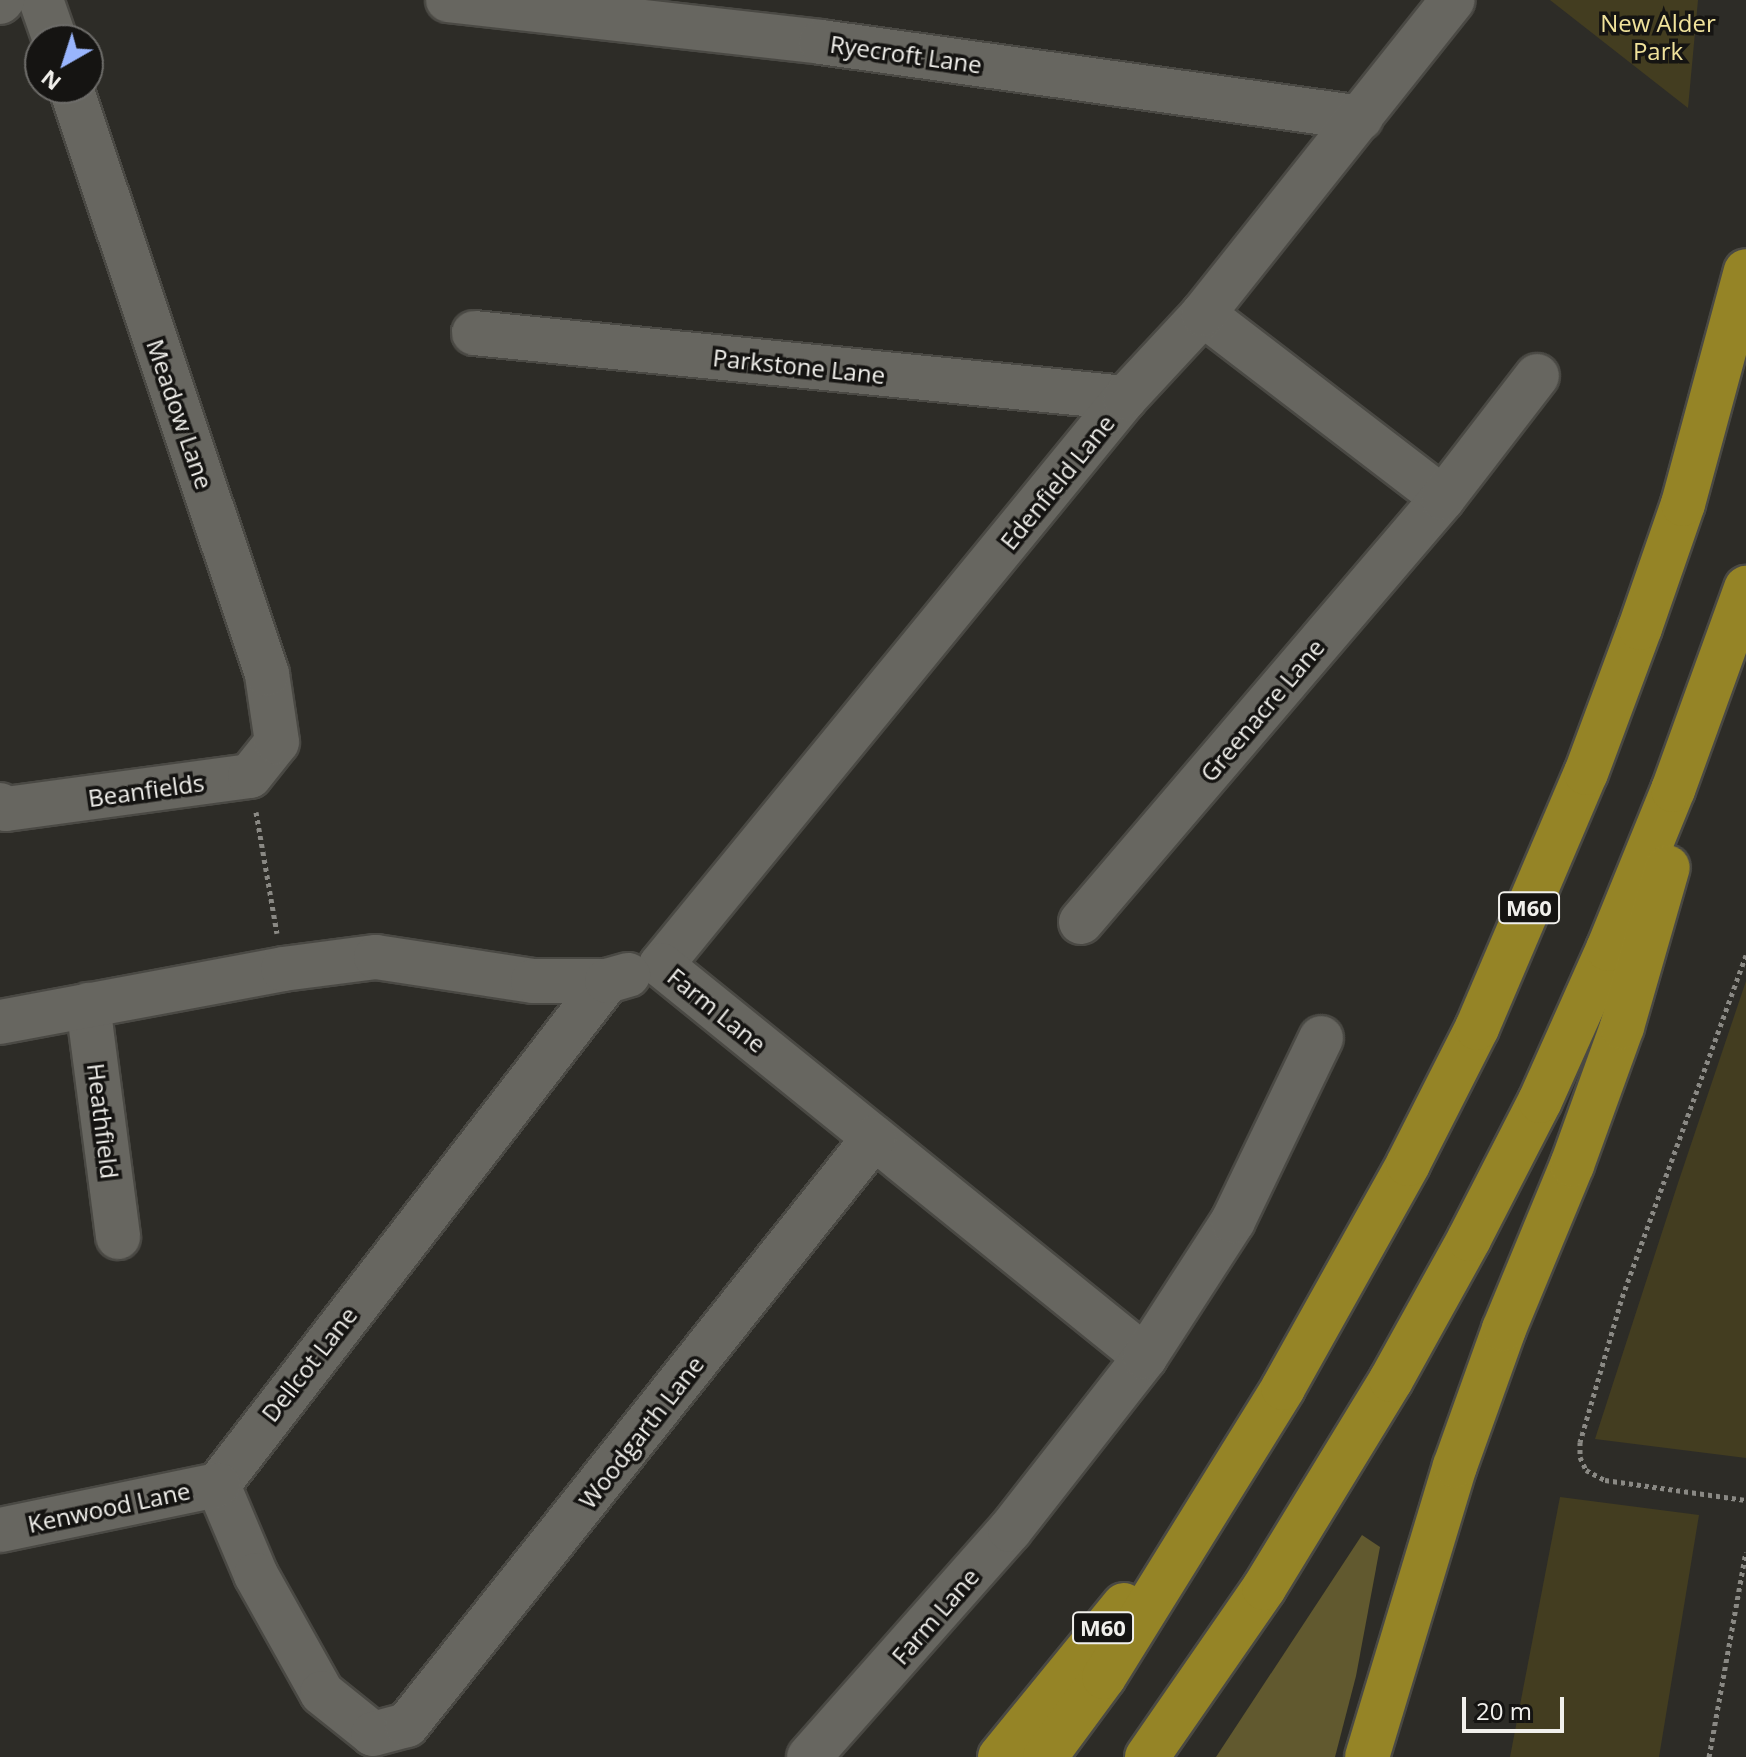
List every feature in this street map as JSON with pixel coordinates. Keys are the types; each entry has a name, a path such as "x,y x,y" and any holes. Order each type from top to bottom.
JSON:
{"highway":[{"name":"M60","path":"1045,1757 1104,1677 1283,1388 1408,1164 1477,1028 1586,773 1683,504 1746,271"},
{"path":"1147,1757 1264,1588 1391,1380 1540,1101 1608,949 1673,790 1746,590"},
{"path":"1367,1757 1460,1452 1504,1329 1572,1165 1622,1027 1746,590"},
{"name":"M60","path":"1000,1757 1078,1658 1212,1503"}],"street":[{"path":"41,0 49,24"},
{"name":"Ryecroft Lane","path":"448,0 821,42 1361,118"},
{"name":"Edenfield Lane","path":"661,965 1125,398 1203,314 1453,0"},
{"name":"Meadow Lane","path":"76,104 267,674 277,742 250,776"},
{"path":"1203,314 1443,498"},
{"name":"Parkstone Lane","path":"474,333 1125,398"},
{"name":"Greenacre Lane","path":"1081,922 1443,498 1537,376"},
{"name":"Beanfields","path":"0,805 6,809 250,776"},
{"name":"Farm Lane","path":"0,1022 283,969 376,957 533,981 607,981 661,965 1145,1357"},
{"name":"Dellcot Lane","path":"218,1485 607,981"},
{"name":"Heathfield","path":"88,1005 118,1237"},
{"name":"Farm Lane","path":"809,1757 1010,1530 1145,1357 1233,1221 1321,1038"},
{"name":"Woodgarth Lane","path":"218,1485 256,1575 322,1693 373,1734 407,1725 874,1138"},
{"name":"Kenwood Lane","path":"0,1530 218,1485"}],"path":[{"path":"250,776 283,969"},
{"path":"1746,955 1621,1301 1580,1442 1580,1457 1586,1470 1605,1480 1746,1500"},
{"path":"1709,1757 1746,1552"}],"green space":[{"name":"New Alder Park","path":"1550,0 1698,0 1688,108"},
{"path":"1746,981 1746,1458 1595,1439 1678,1183"},
{"path":"1560,1497 1699,1515 1659,1757 1510,1757"}],"shaded area":[{"path":"1362,1535 1380,1547 1356,1676 1335,1757 1216,1757"}]}
